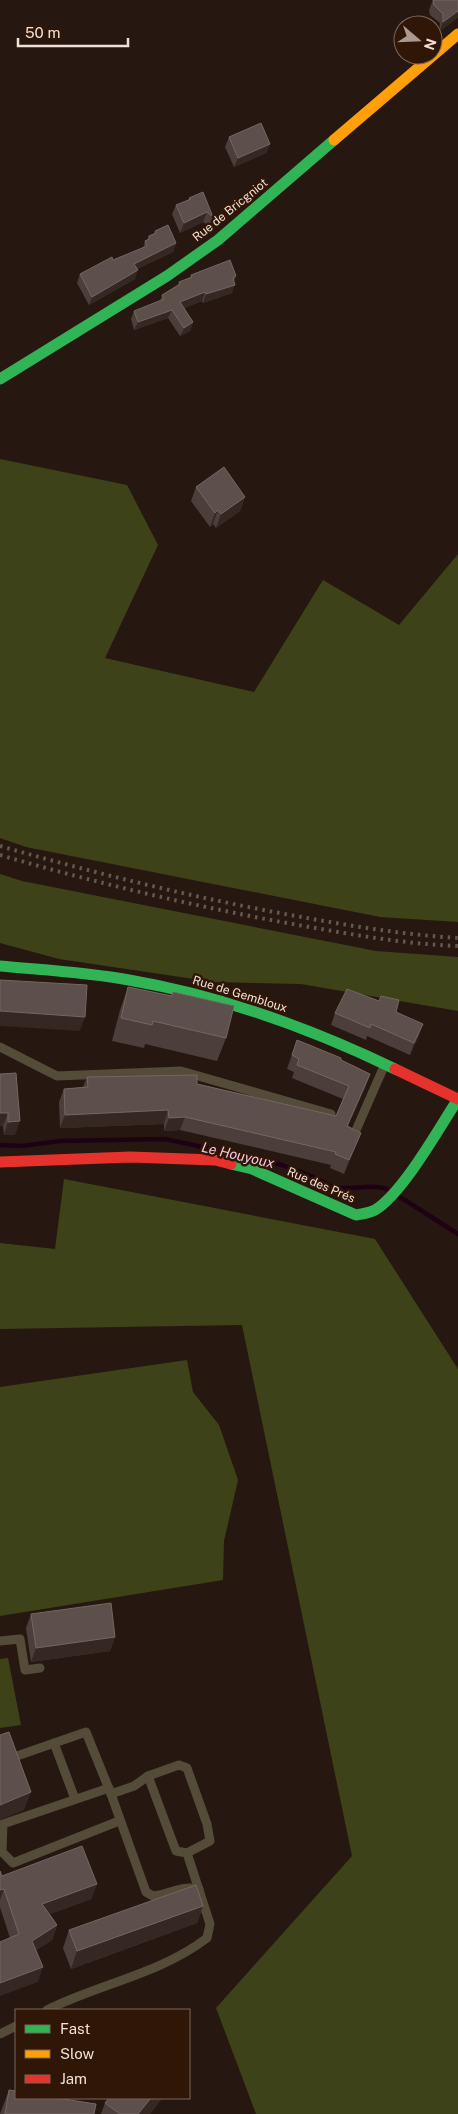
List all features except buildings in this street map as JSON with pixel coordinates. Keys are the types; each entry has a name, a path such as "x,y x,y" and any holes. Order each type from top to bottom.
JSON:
{"street":[{"name":"Rue de Bricgniot","path":"0,379 167,276 218,240 458,34"},
{"name":"Rue de Gembloux","path":"0,966 89,974 184,992 239,1006 278,1019 386,1064 458,1099"},
{"name":"Rue des Prés","path":"0,1162 130,1157 215,1160 252,1169 356,1215 373,1211 384,1203 401,1185 458,1099"}],"lane":[{"path":"0,1047 57,1076 181,1071 331,1114"},
{"path":"353,1137 386,1064"},
{"path":"0,1641 20,1639 25,1670 40,1668"},
{"path":"14,1757 86,1732 110,1791 146,1892 153,1896 165,1895 187,1886 199,1889"},
{"path":"54,1743 75,1799"},
{"path":"120,1821 12,1863 2,1852 4,1824 75,1799 134,1786 148,1776 179,1765 187,1768 207,1824 210,1841 187,1853 176,1851 148,1776"},
{"path":"49,2009 138,1974 194,1948 207,1938 210,1924 187,1853"},
{"path":"0,2034 15,2026"}],"green space":[{"path":"0,459 127,485 158,545 105,658 254,692 323,580 399,625 458,554 458,922 380,917 26,847 0,838"},
{"path":"0,874 22,881 376,951 458,957 458,1011 301,984 214,982 59,959 0,943"},
{"path":"64,1179 375,1239 458,1369 458,2114 256,2114 216,2008 352,1856 242,1325 0,1329 0,1243 55,1249"},
{"path":"187,1360 193,1392 219,1425 238,1480 224,1541 223,1580 0,1616 0,1387"},
{"path":"8,1658 21,1725 0,1728 0,1659"}],"waterway":[{"name":"Le Houyoux","path":"0,1145 22,1146 60,1141 165,1139 212,1149"},
{"name":"Le Houyoux","path":"249,1156 292,1168 333,1187 380,1187 387,1189"},
{"name":"Le Houyoux","path":"400,1197 458,1234"}],"railway":[{"path":"0,846 114,877 230,903 364,927 458,938"},
{"path":"0,855 75,876 227,911 361,936 458,946"}],"traffic: fast":[{"path":"0,379 167,276 218,240 334,140"},
{"path":"0,966 113,977 198,995 232,1004 298,1027 395,1069"},
{"path":"231,1164 252,1169 356,1215 368,1213 386,1202 409,1175 458,1099"}],"traffic: slow":[{"path":"334,140 458,34"}],"traffic: jam":[{"path":"395,1069 458,1099"},
{"path":"0,1162 130,1157 215,1160 231,1164"}]}
